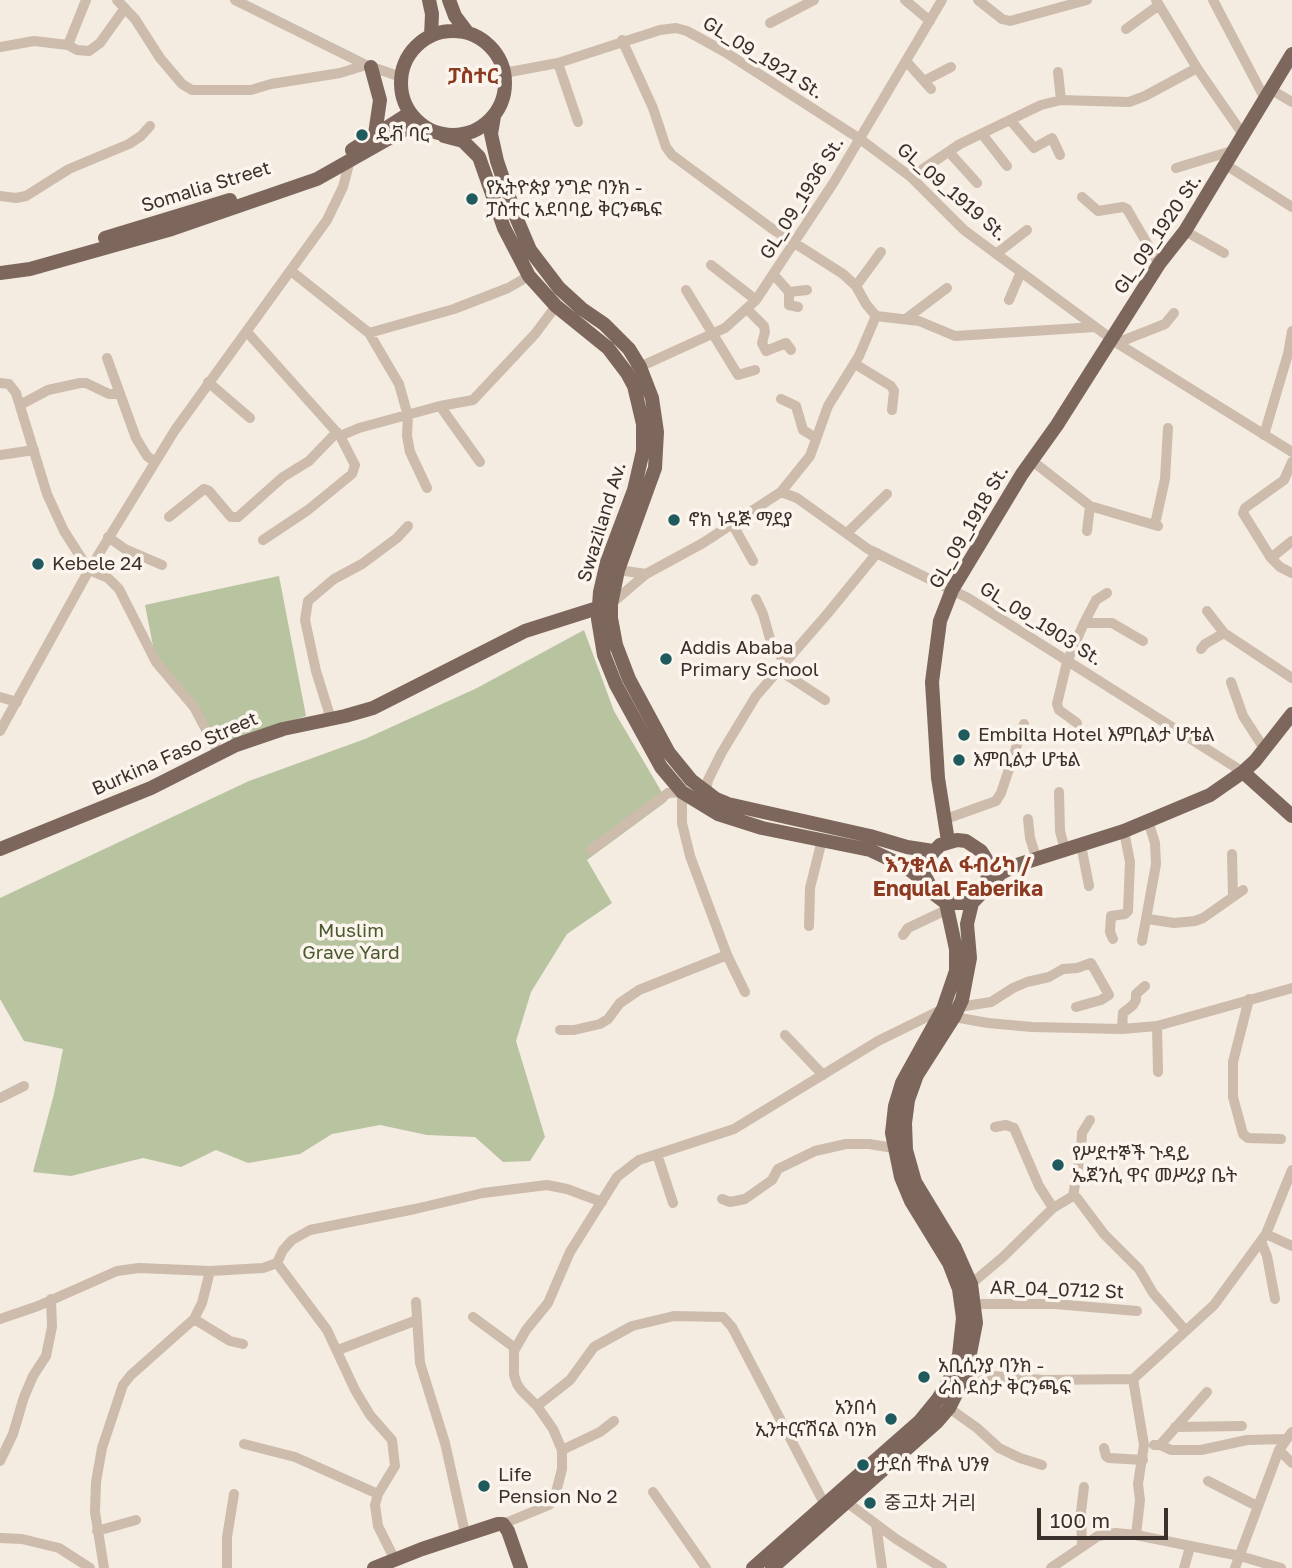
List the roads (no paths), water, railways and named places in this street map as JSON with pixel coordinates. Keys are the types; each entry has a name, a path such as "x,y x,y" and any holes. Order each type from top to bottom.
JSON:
{"main road":[{"path":"429,0 435,34"},
{"path":"435,34 442,19 440,0"},
{"path":"440,0 449,16 464,31"},
{"path":"449,0 464,31"},
{"path":"464,31 476,35 497,55 504,73 505,88 494,116 474,131 444,136 414,117 401,90 401,77 412,49 435,34 464,31"},
{"name":"GL_09_1920 St.","path":"1115,341 1159,264 1185,231 1292,54"},
{"path":"368,66 380,100 375,134"},
{"name":"Swaziland Av.","path":"494,116 491,134 497,161 519,226 536,260 569,297 614,333 629,349 634,370 634,386 642,413 643,451 634,490 607,562 601,645 615,685 656,759 681,792 705,808 734,820 881,854 906,867 928,884"},
{"path":"0,273 30,269 172,229 317,180 351,155 414,117"},
{"name":"Somalia Street","path":"0,265 57,253 309,173 351,155 375,134 414,117"},
{"name":"Swaziland Av.","path":"444,136 463,141 479,157 504,228 530,276 556,306 634,370 652,398 657,451 655,468 605,605 629,679 677,765 691,780 716,799 739,808 933,851"},
{"name":"GL_09_1918 St.","path":"948,841 943,820 932,682 940,621 952,590 1031,460 1115,341"},
{"name":"Burkina Faso Street","path":"0,849 150,788 219,754 270,733 360,712 388,702 526,631 605,605"},
{"path":"753,1568 825,1504 841,1498 916,1442 949,1408 966,1374 974,1339 975,1304 971,1284 949,1237 915,1182 905,1150 905,1123 911,1090 917,1075 952,1011 969,967 967,924 972,903 1001,873 1017,865 1124,831 1199,800 1243,772 1265,750 1292,715"},
{"path":"1243,772 1292,816"},
{"path":"772,1568 927,1412 949,1381 962,1343 963,1318 956,1280 949,1263 911,1201 897,1168 892,1133 895,1106 902,1083 952,1011 957,959 946,907 928,884 925,867 933,851 948,841 966,841 999,861 1017,865"},
{"path":"981,851 988,868 987,886"},
{"path":"946,907 972,903"},
{"path":"374,1568 465,1533 503,1524 521,1568"}],"street":[{"path":"68,45 86,0"},
{"path":"235,0 368,66 401,77"},
{"path":"770,23 814,0"},
{"path":"905,0 930,21"},
{"name":"GL_09_1936 St.","path":"634,370 725,328 756,300 795,244 942,0"},
{"path":"978,0 1002,19 1010,21 1087,0"},
{"path":"1213,0 1268,94 1292,102"},
{"path":"1126,29 1158,2 1196,68 1244,136"},
{"path":"0,47 34,41 68,45 83,51 96,48 121,4 160,58 182,84 191,90 251,90 368,66"},
{"name":"GL_09_1921 St.","path":"504,73 558,63 622,40 676,28 687,31 725,52 860,139"},
{"path":"622,40 653,108 666,147 672,155 795,244 826,262 856,286 876,316 907,318 955,336 1095,327"},
{"path":"906,61 927,85 951,67"},
{"path":"558,63 578,121"},
{"path":"911,177 960,144 1041,105 1062,100 1129,102 1196,68"},
{"path":"1058,72 1062,100"},
{"path":"1011,121 1034,148 1052,138 1059,155"},
{"path":"0,197 26,196 69,169 129,144 150,126"},
{"path":"982,134 1007,166"},
{"name":"GL_09_1919 St.","path":"860,139 911,177 958,225 1095,327 1292,452"},
{"name":"GL_09_1920 St.","path":"1177,168 1235,150"},
{"path":"949,152 977,183"},
{"path":"0,731 89,569 155,462 208,382 247,332 337,202 351,155"},
{"path":"1226,165 1292,207"},
{"path":"1083,197 1098,211 1122,207 1128,209 1159,264"},
{"path":"996,254 1027,230"},
{"path":"1185,231 1224,253"},
{"path":"856,286 881,252"},
{"path":"711,265 756,300"},
{"path":"290,271 369,333 399,383 408,416 407,436 410,452 427,488"},
{"path":"1009,300 1021,272"},
{"name":"GL_09_1936 St.","path":"774,275 789,292 789,305 798,307"},
{"path":"369,333 453,309 508,288 530,276"},
{"path":"907,318 947,288"},
{"path":"686,290 738,375 755,370"},
{"path":"789,292 807,290"},
{"path":"169,517 204,489 209,491 231,516 238,517 283,477 309,461 339,434 479,396 535,334 556,306"},
{"path":"747,309 764,326 762,343 766,351 785,343 788,343 790,350"},
{"path":"1115,341 1166,324 1174,313"},
{"path":"605,605 646,574 733,525 781,492 810,456 828,406 855,364 876,316"},
{"path":"1264,435 1290,352 1292,331"},
{"path":"247,332 339,434 354,463 354,471 290,523 263,540"},
{"path":"107,358 140,446 155,462"},
{"path":"855,364 891,386 894,391 892,410"},
{"path":"208,382 250,418"},
{"path":"0,383 11,386 20,405 58,521 89,569 108,578 119,589 156,662 194,707 219,754"},
{"path":"20,405 48,390 80,383 109,394 120,394"},
{"path":"781,399 796,407 803,430 816,438"},
{"path":"440,406 480,462"},
{"path":"1031,460 1090,506 1156,525 1165,479 1168,428"},
{"path":"0,455 34,450"},
{"path":"1292,462 1284,480 1244,510 1244,518 1271,558 1292,573"},
{"name":"GL_09_1903 St.","path":"781,492 797,498 859,544 952,590 1243,772"},
{"path":"847,533 887,494"},
{"path":"1087,531 1090,506"},
{"path":"733,525 753,561"},
{"path":"331,719 316,671 305,621 307,604 321,589 390,544 408,526"},
{"path":"108,537 125,549 162,565"},
{"path":"1271,558 1292,541"},
{"path":"706,791 714,768 746,709 877,553"},
{"path":"618,570 646,574"},
{"path":"1077,723 1057,706 1067,662 1096,600 1107,593"},
{"path":"756,599 772,646 782,665 825,700"},
{"path":"1207,611 1224,633 1292,678"},
{"path":"1084,623 1106,621 1143,641"},
{"path":"1201,649 1224,633"},
{"path":"1231,682 1243,716 1265,750"},
{"path":"0,697 17,702"},
{"path":"943,820 996,801 1024,724"},
{"path":"591,850 668,793 681,792 682,823 690,856 727,955 746,992"},
{"path":"1059,792 1059,823 1065,850"},
{"path":"1028,819 1030,838 1037,860"},
{"path":"1142,941 1156,864 1156,843 1148,821"},
{"path":"1113,939 1110,918 1128,911 1130,862 1124,831"},
{"path":"809,926 810,888 822,840"},
{"path":"1080,845 1089,886"},
{"path":"1232,854 1233,897"},
{"path":"1148,919 1174,923 1195,920 1242,890"},
{"path":"903,935 908,928 946,907"},
{"path":"560,1030 600,1024 608,1019 620,1003 639,990 727,955"},
{"path":"503,1524 553,1501 562,1469 562,1450 553,1429 517,1384 513,1363 515,1348 548,1303 565,1261 617,1177 639,1160 734,1129 900,1028 952,1011 985,1004 1020,985 1049,977 1063,969 1091,963 1109,995 1076,1007"},
{"path":"1122,1029 1123,1013 1133,1005 1136,994 1145,986"},
{"path":"952,1011 988,1023 1122,1029 1157,1026 1292,988"},
{"path":"1249,999 1233,1062 1233,1097 1243,1134 1255,1139 1281,1139"},
{"path":"1157,1026 1158,1072"},
{"path":"785,1035 823,1075"},
{"path":"0,1098 24,1086"},
{"path":"1090,1120 1082,1133 1075,1197 1104,1234 1139,1269 1153,1293 1185,1330"},
{"path":"995,1127 1006,1125 1014,1128 1039,1186 1053,1208"},
{"path":"722,1199 730,1202 745,1199 772,1180 778,1169 815,1151 846,1144 894,1147"},
{"path":"657,1154 673,1203"},
{"path":"966,1374 1044,1380 1133,1379 1214,1305 1263,1238 1292,1170"},
{"path":"0,1319 128,1269 210,1271 264,1268 277,1263 292,1240 310,1230 483,1193 547,1185 602,1202"},
{"path":"971,1284 1053,1208 1075,1197"},
{"path":"1263,1238 1292,1246"},
{"path":"1263,1238 1275,1299"},
{"path":"277,1263 327,1330 363,1403 392,1440 395,1466 375,1500 378,1526 395,1560"},
{"path":"104,1568 94,1497 98,1466 123,1385 194,1319 202,1303 210,1271"},
{"path":"0,1461 13,1434 24,1396 46,1356 52,1327 51,1300"},
{"path":"416,1302 420,1363 445,1443 465,1533"},
{"name":"AR_04_0712 St","path":"975,1304 1055,1304 1137,1311"},
{"path":"537,1406 570,1380 594,1347 632,1326 674,1316 723,1317 732,1327 825,1504"},
{"path":"473,1317 515,1348"},
{"path":"194,1319 230,1340 243,1344"},
{"path":"338,1350 417,1320"},
{"path":"1133,1379 1144,1445 1138,1484 1140,1500 1136,1535"},
{"path":"1160,1446 1207,1392"},
{"path":"949,1408 999,1448 1042,1465"},
{"path":"562,1450 600,1432 614,1421"},
{"path":"1175,1427 1242,1426"},
{"path":"1144,1445 1171,1450 1201,1450 1247,1440 1285,1440"},
{"path":"1285,1440 1292,1464"},
{"path":"1235,1568 1285,1440"},
{"path":"244,1444 295,1457 378,1494"},
{"path":"1104,1448 1109,1458 1143,1460"},
{"path":"1208,1481 1257,1506"},
{"path":"1082,1546 1081,1511 1084,1487"},
{"path":"653,1492 706,1568"},
{"path":"227,1568 227,1537 234,1494"},
{"path":"841,1498 942,1568"},
{"path":"97,1531 136,1520"},
{"path":"876,1524 882,1568"},
{"path":"1051,1568 1082,1546 1106,1534 1136,1535 1240,1556 1281,1568"},
{"path":"0,1538 22,1539 59,1548 90,1568"},
{"path":"1184,1568 1191,1547"}],"place":[{"name":"ዴቭ ባር","path":"362,135"},
{"name":"የኢትዮጵያ ንግድ ባንክ - ፓስተር አደባባይ ቅርንጫፍ","path":"472,199"},
{"name":"ኖክ ነዳጅ ማደያ","path":"674,520"},
{"name":"Kebele 24","path":"38,564"},
{"name":"Addis Ababa Primary School","path":"666,659"},
{"name":"Embilta Hotel እምቢልታ ሆቴል","path":"964,735"},
{"name":"እምቢልታ ሆቴል","path":"959,760"},
{"name":"የሥደተኞች ጉዳይ ኤጀንሲ ዋና መሥሪያ ቤት","path":"1058,1165"},
{"name":"አቢሲንያ ባንክ - ራስ ደስታ ቅርንጫፍ","path":"924,1377"},
{"name":"አንበሳ ኢንተርናሽናል ባንክ","path":"891,1419"},
{"name":"ታደሰ ቸኮል ህንፃ","path":"863,1465"},
{"name":"Life Pension No 2","path":"484,1486"},
{"name":"중고차 거리","path":"870,1503"}],"district":[{"name":"ፓስተር","path":"473,76"},
{"name":"እንቁላል ፋብሪካ / Enqulal Faberika","path":"958,877"}],"park label":[{"name":"Muslim Grave Yard","path":"351,942"}]}
